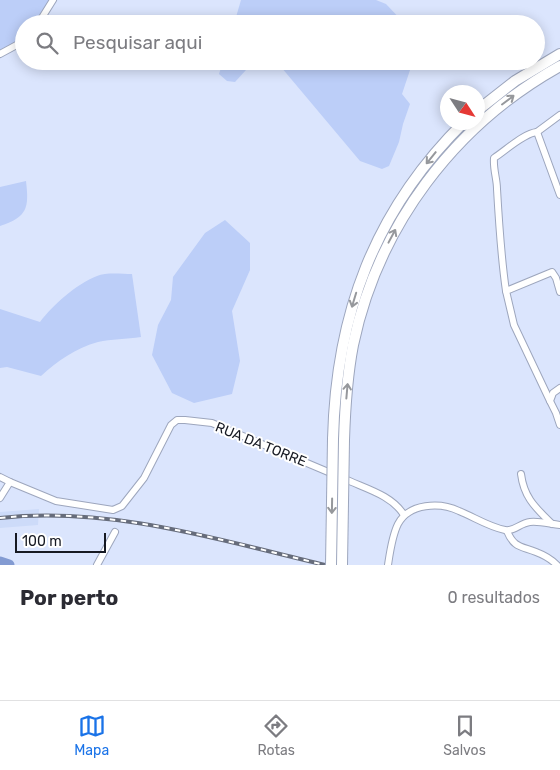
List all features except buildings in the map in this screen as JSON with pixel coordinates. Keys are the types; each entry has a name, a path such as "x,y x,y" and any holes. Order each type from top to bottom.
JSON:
{"highway":[{"path":"545,63 560,54"},
{"path":"342,565 344,440 349,372 359,320 374,277 400,222 427,180 469,133 507,100 560,66"},
{"path":"485,105 515,81 533,70"},
{"path":"331,565 333,440 336,391 343,340 353,303 366,267 382,232 408,188 435,153 457,130"}],"street":[{"path":"44,15 53,0"},
{"path":"0,54 15,46"},
{"path":"560,115 537,132 494,158 502,262 514,325 556,412 560,425"},
{"path":"537,132 560,195"},
{"path":"506,291 552,272 560,292"},
{"path":"550,401 553,393 560,388"},
{"name":"RUA DA TORRE","path":"10,482 56,501 113,510 122,506 144,478 171,425 177,420 185,420 212,423 280,451 388,498 404,515"},
{"path":"521,474 524,491 528,499 552,524"},
{"path":"0,477 10,482 0,498"},
{"path":"388,565 394,534 404,515 428,506 446,506 497,529 507,531 515,530 528,522 560,525"},
{"path":"507,531 512,541 520,547 547,557 558,565"},
{"path":"98,565 116,532"}],"shaded area":[{"path":"0,0 53,0 44,15 15,15 15,46 0,53"},
{"path":"241,0 376,0 386,4 396,15 237,15"},
{"path":"220,70 246,70 235,82 227,81 219,74"},
{"path":"284,70 410,70 402,94 410,104 399,142 389,166 382,169 360,161"},
{"path":"26,181 27,198 25,210 16,219 0,226 0,187"},
{"path":"225,220 250,243 250,270 232,311 240,361 232,394 194,403 172,393 152,355 158,325 171,300 173,277 205,233"},
{"path":"105,274 132,274 141,337 103,341 82,348 67,356 41,376 7,367 0,368 0,309 40,322 52,308 81,284"},
{"path":"39,509 38,525 0,528 0,512"}],"waterway":[{"path":"0,562 9,565"}],"railway":[{"path":"0,518 41,516 83,517 124,521 205,536 325,565"}]}
